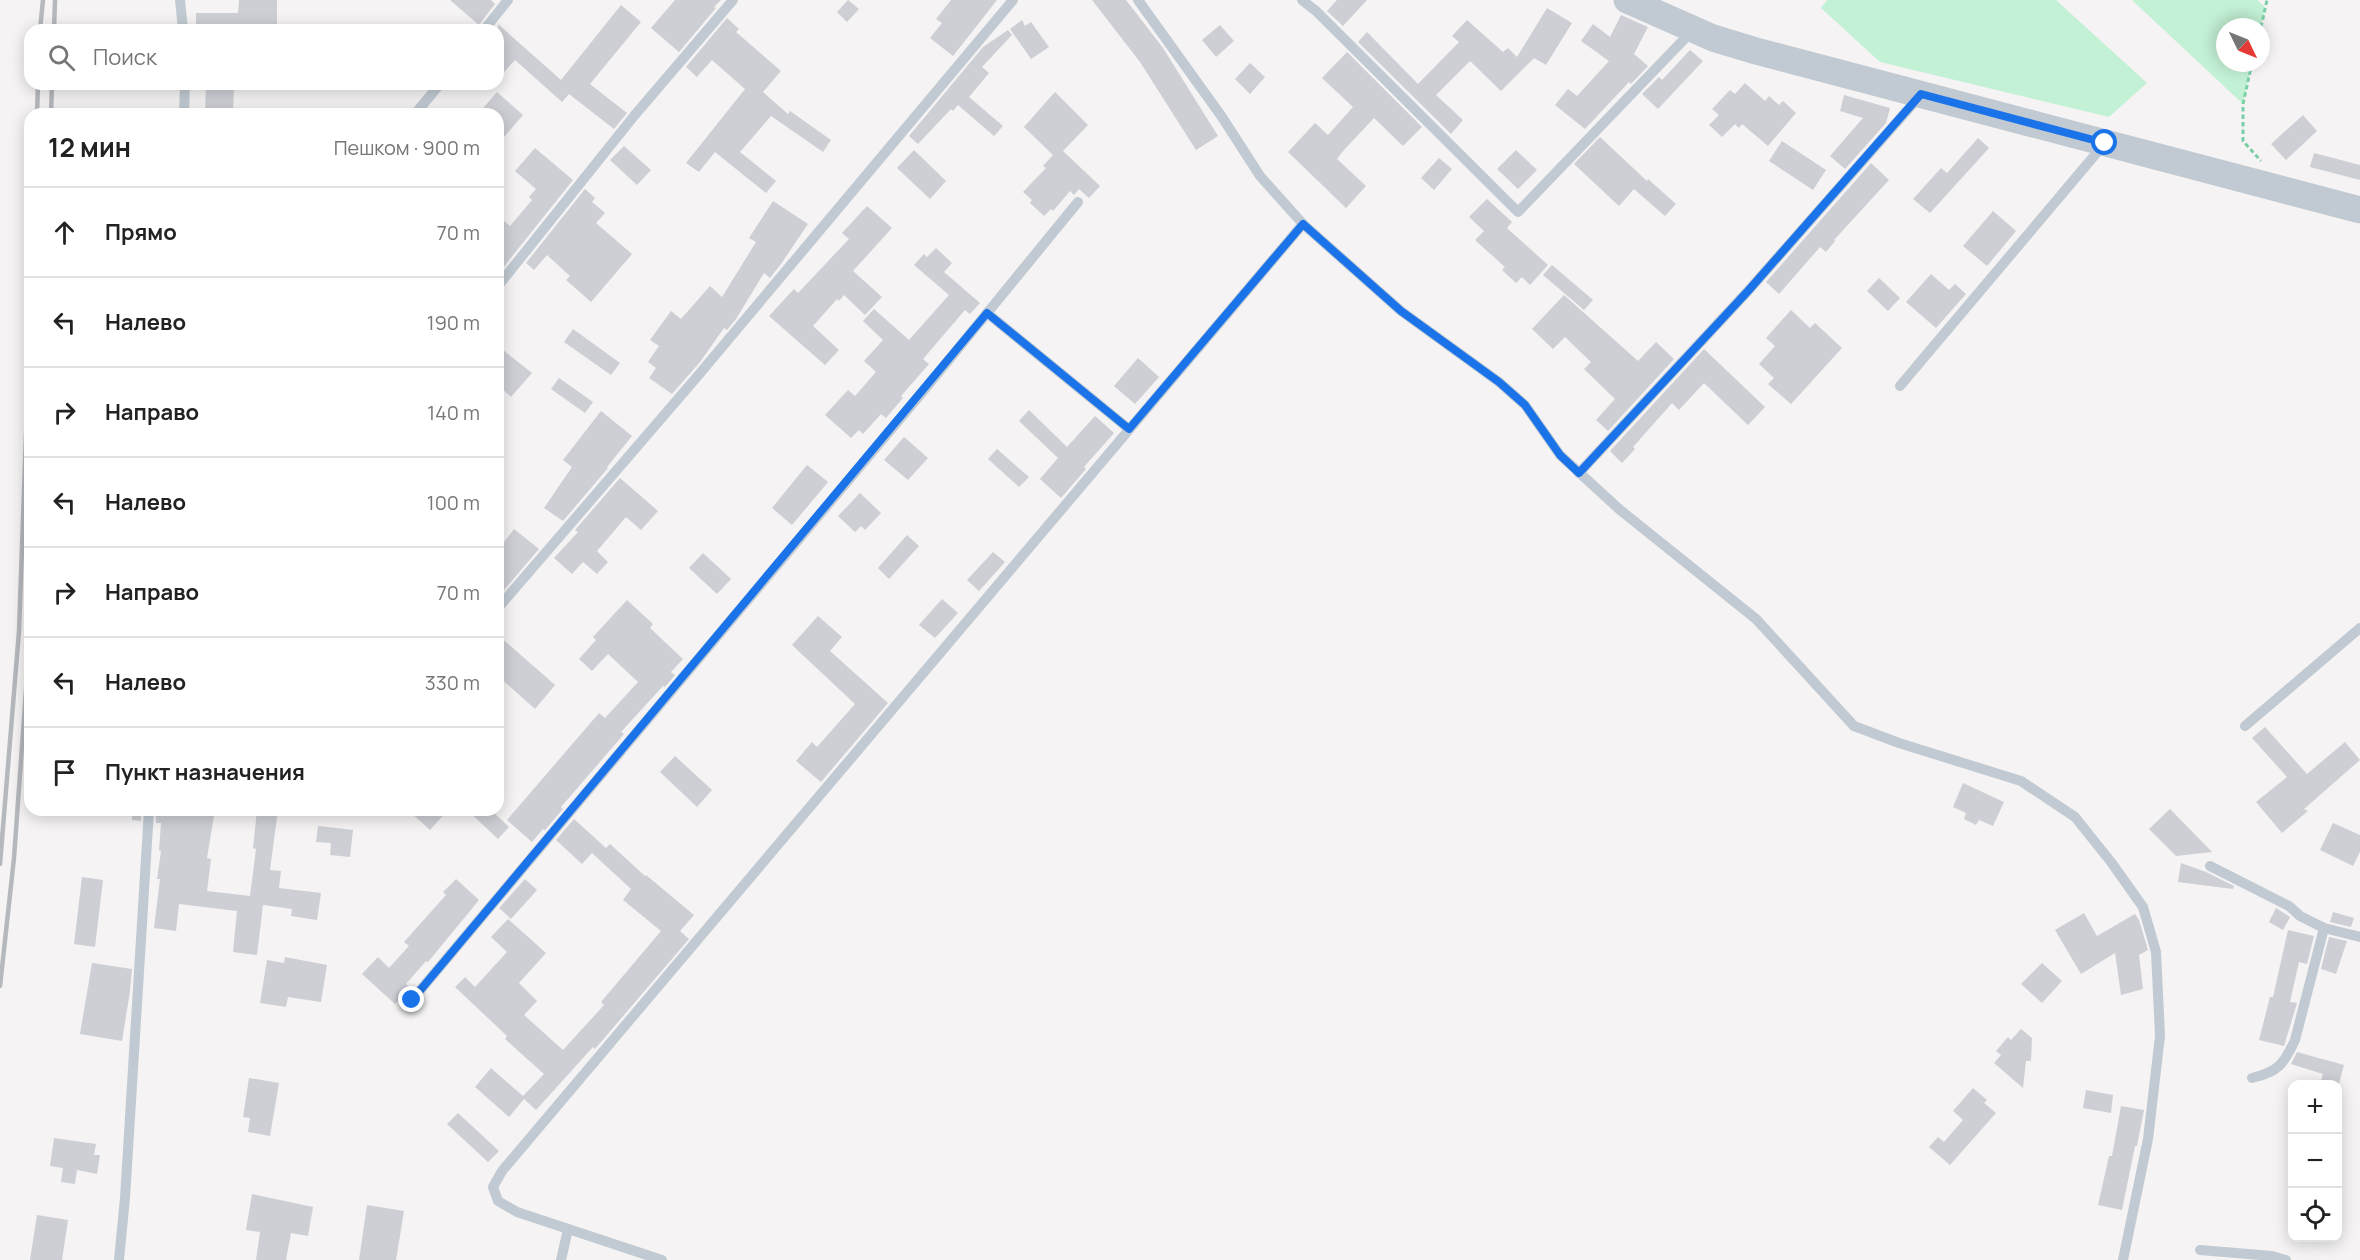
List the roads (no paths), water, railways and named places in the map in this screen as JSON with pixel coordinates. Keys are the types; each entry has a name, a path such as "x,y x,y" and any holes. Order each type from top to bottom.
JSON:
{"street":[{"path":"1627,0 1693,30 1756,51 2360,210"}],"lane":[{"path":"180,0 182,24"},
{"path":"489,24 508,0"},
{"path":"504,278 634,116 734,0"},
{"path":"504,601 711,360 1014,0"},
{"path":"1138,0 1222,117 1260,176 1303,224 1401,311 1499,382 1525,405 1560,455 1619,509 1756,619 1854,726 1899,743 2021,781 2075,817 2143,907 2156,951 2160,1036 2148,1139 2123,1260"},
{"path":"1302,0 1316,11 1518,212 1693,30"},
{"path":"184,90 184,108"},
{"path":"420,108 435,90"},
{"path":"1579,473 1748,291 1921,94"},
{"path":"1900,386 2105,143"},
{"path":"412,1000 1078,202"},
{"path":"662,1260 517,1212 498,1201 492,1187 502,1171 1303,224"},
{"path":"987,313 1129,429"},
{"path":"2245,726 2360,628"},
{"path":"118,1260 125,1198 149,816"},
{"path":"2210,866 2289,906 2300,916 2324,928 2360,937"},
{"path":"2252,1078 2269,1074 2280,1067 2290,1052 2324,928"},
{"path":"561,1260 568,1229"},
{"path":"2200,1250 2272,1256 2286,1260"}],"railway":[{"path":"41,24 43,0"},
{"path":"54,24 55,0"},
{"path":"37,108 38,90"},
{"path":"51,108 52,90"},
{"path":"0,864 19,631 24,491"},
{"path":"0,986 14,858 24,718"}]}
